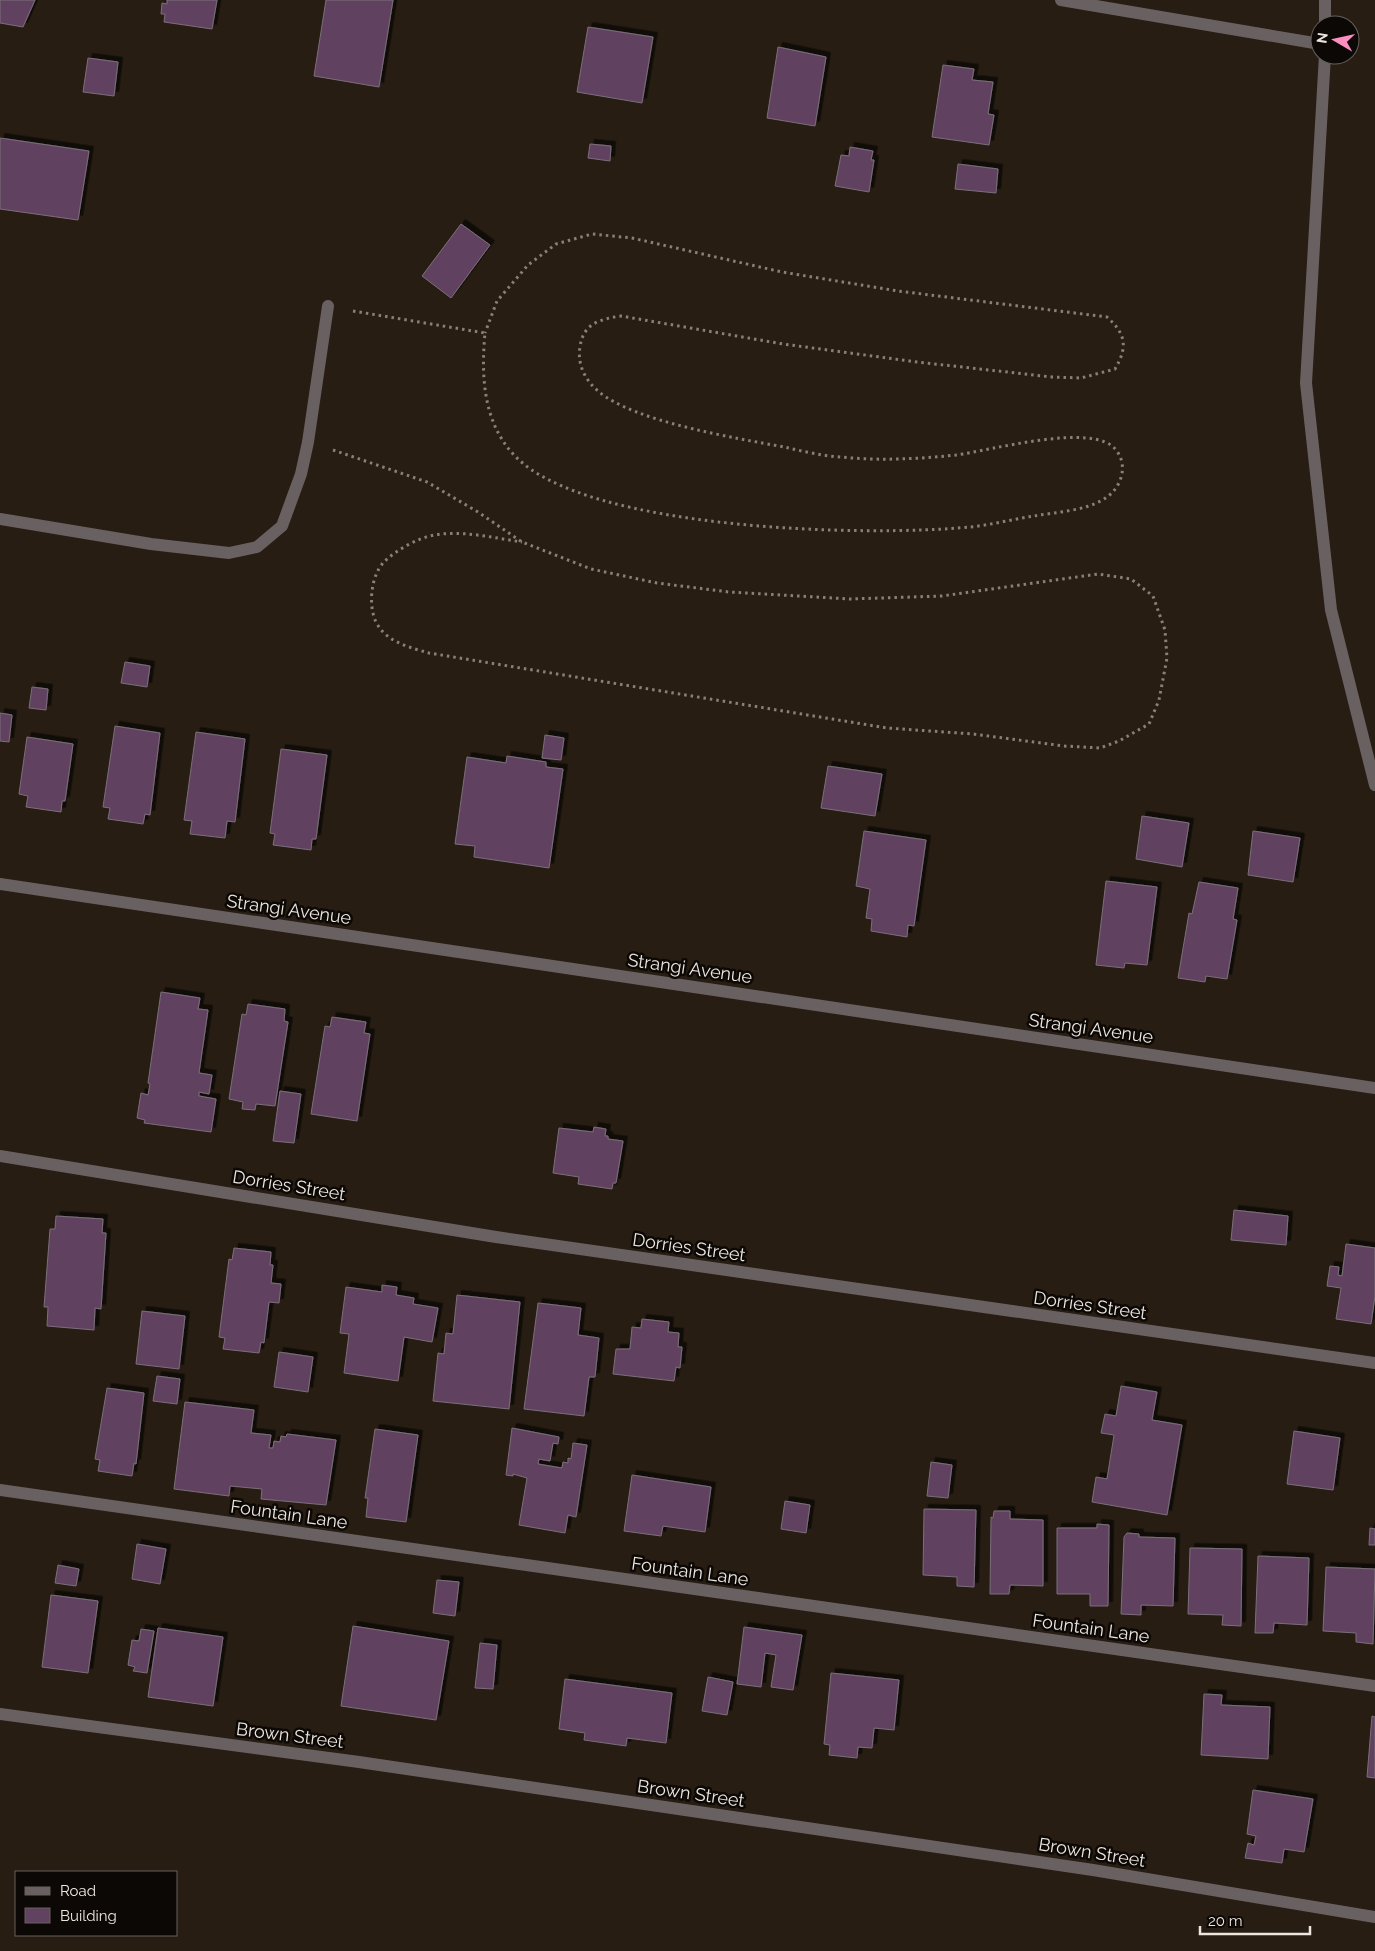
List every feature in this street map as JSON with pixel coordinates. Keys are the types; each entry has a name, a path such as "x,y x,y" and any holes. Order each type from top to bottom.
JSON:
{"street":[{"path":"1062,0 1101,3 1310,42"},
{"path":"1325,0 1325,15"},
{"path":"1324,65 1306,383 1332,610 1375,785"},
{"path":"0,519 151,544 229,553 257,547 282,526 301,474 308,442 328,306"},
{"name":"Strangi Avenue","path":"0,884 1375,1088"},
{"name":"Dorries Street","path":"0,1156 496,1237 1375,1363"},
{"name":"Fountain Lane","path":"0,1490 1375,1686"},
{"name":"Brown Street","path":"0,1714 359,1762 1083,1868 1375,1916"}],"path":[{"path":"592,234 632,238 782,272 898,291 1107,317 1117,326 1123,338 1124,354 1115,369 1081,378 1052,377 907,361 783,344 621,316 598,319 585,331 580,347 582,372 598,392 633,411 726,436 839,457 908,460 967,454 1066,437 1096,438 1115,447 1123,462 1121,482 1105,498 1084,506 972,527 870,532 778,528 657,513 583,494 548,481 515,456 498,432 486,402 482,367 485,334 497,301 528,264 556,244 592,234"},
{"path":"328,306 485,334"},
{"path":"308,442 380,464 427,482 478,512 522,542 591,568 657,583 728,592 859,599 942,596 1098,574 1131,579 1153,596 1165,630 1167,658 1159,700 1149,724 1119,741 1100,748 1064,746 973,734 887,728 429,654 399,644 379,627 372,606 374,582 383,563 409,544 433,535 458,534 522,542"}],"building":[{"path":"0,0 35,0 23,27 0,23"},
{"path":"167,0 217,0 212,29 164,22 165,14 161,14 162,3 167,4"},
{"path":"326,0 393,0 379,87 314,76"},
{"path":"588,27 653,37 642,103 577,92"},
{"path":"778,47 826,57 815,126 767,118"},
{"path":"88,58 118,62 114,96 83,92"},
{"path":"943,65 974,69 972,80 993,82 988,114 994,115 989,145 932,137"},
{"path":"0,138 89,151 78,220 0,209"},
{"path":"590,144 611,146 610,161 588,158"},
{"path":"850,147 873,151 871,160 874,160 869,192 835,186 841,155 849,156"},
{"path":"958,164 998,169 996,193 955,189"},
{"path":"461,224 490,245 451,298 422,276"},
{"path":"125,662 150,666 147,687 121,683"},
{"path":"32,687 48,689 46,710 29,708"},
{"path":"0,713 12,715 9,742 0,741"},
{"path":"115,726 160,733 150,815 145,814 143,824 108,819 110,808 103,807"},
{"path":"196,732 245,739 235,822 227,821 225,838 190,834 192,821 184,820"},
{"path":"545,735 564,738 561,760 542,758"},
{"path":"27,737 73,744 65,801 62,801 61,812 26,807 28,796 19,794"},
{"path":"281,749 327,755 316,839 312,839 311,850 273,845 275,834 270,833"},
{"path":"507,756 546,762 546,767 563,769 549,868 474,857 475,846 455,844 467,757 506,763"},
{"path":"828,766 882,774 875,816 821,808"},
{"path":"1142,816 1189,823 1182,867 1136,859"},
{"path":"864,831 926,840 914,926 908,925 907,937 871,931 872,919 866,918 870,889 856,886"},
{"path":"1253,831 1300,838 1293,882 1248,875"},
{"path":"1106,881 1157,887 1147,965 1125,963 1124,968 1096,965"},
{"path":"1199,882 1238,888 1233,919 1237,920 1227,979 1206,976 1205,982 1178,978 1189,913 1192,914"},
{"path":"161,992 200,998 198,1009 208,1010 199,1073 212,1075 209,1094 199,1092 199,1096 216,1099 211,1132 144,1123 145,1120 137,1118 141,1093 148,1095 150,1084 148,1083"},
{"path":"248,1004 285,1009 284,1021 288,1022 275,1106 256,1104 255,1110 242,1109 243,1102 229,1099 242,1014 246,1015"},
{"path":"332,1017 366,1022 364,1033 370,1034 357,1121 311,1114 325,1026 330,1027"},
{"path":"280,1091 301,1094 294,1143 273,1141"},
{"path":"594,1127 606,1129 605,1136 608,1136 608,1139 623,1141 616,1183 613,1183 612,1189 578,1184 579,1177 553,1173 559,1128 593,1132"},
{"path":"1234,1210 1288,1216 1286,1245 1231,1240"},
{"path":"56,1216 103,1219 102,1233 106,1233 101,1309 95,1308 94,1330 47,1326 48,1307 44,1307 50,1229 55,1229"},
{"path":"1346,1244 1375,1248 1375,1296 1371,1324 1336,1319 1341,1288 1327,1286 1330,1266 1339,1267 1338,1275 1342,1276"},
{"path":"234,1248 271,1252 270,1265 273,1265 271,1283 281,1284 279,1303 269,1302 264,1343 261,1342 259,1353 223,1349 225,1338 219,1337 229,1259 232,1260"},
{"path":"382,1285 397,1287 396,1295 414,1298 413,1304 438,1308 432,1342 404,1337 398,1381 344,1373 349,1334 340,1333 346,1287 382,1292"},
{"path":"457,1295 520,1302 509,1409 433,1401 438,1353 444,1354 446,1333 453,1334"},
{"path":"538,1303 581,1308 578,1335 599,1338 595,1377 589,1377 584,1416 524,1409"},
{"path":"142,1311 185,1316 179,1369 136,1364"},
{"path":"642,1319 669,1322 668,1332 679,1333 678,1347 682,1347 680,1368 676,1367 674,1381 613,1374 616,1349 630,1349 632,1327 641,1328"},
{"path":"279,1352 313,1357 308,1392 274,1387"},
{"path":"157,1376 180,1379 177,1404 153,1401"},
{"path":"1121,1386 1157,1392 1152,1420 1182,1425 1167,1515 1092,1502 1096,1477 1107,1479 1114,1435 1101,1433 1105,1414 1116,1416"},
{"path":"107,1388 144,1393 136,1464 134,1463 132,1476 98,1471 100,1460 95,1459"},
{"path":"185,1402 254,1410 251,1433 271,1435 269,1448 273,1448 274,1441 280,1442 281,1436 286,1437 287,1434 336,1440 326,1505 261,1499 262,1489 230,1486 229,1496 174,1489"},
{"path":"512,1428 559,1437 558,1444 553,1443 550,1461 539,1459 538,1464 562,1468 563,1462 568,1463 568,1458 571,1459 573,1443 587,1445 576,1517 568,1515 565,1533 519,1525 527,1478 513,1474 513,1476 506,1475"},
{"path":"375,1429 418,1435 406,1522 366,1517 368,1498 365,1498"},
{"path":"1294,1431 1340,1438 1333,1490 1287,1484"},
{"path":"931,1462 952,1465 948,1498 927,1496"},
{"path":"632,1475 711,1487 705,1532 663,1526 661,1536 624,1531"},
{"path":"785,1501 810,1505 806,1533 781,1529"},
{"path":"924,1509 976,1510 974,1587 957,1586 957,1577 923,1575"},
{"path":"994,1511 1010,1511 1010,1519 1043,1520 1043,1586 1010,1585 1009,1594 990,1594 991,1517 993,1518"},
{"path":"1097,1524 1109,1525 1108,1606 1090,1606 1090,1594 1057,1594 1057,1528 1097,1528"},
{"path":"1370,1528 1375,1529 1375,1545 1369,1545"},
{"path":"1127,1533 1139,1534 1139,1537 1175,1538 1173,1606 1141,1605 1141,1615 1121,1614 1124,1537"},
{"path":"137,1544 166,1549 160,1584 132,1579"},
{"path":"1190,1548 1242,1549 1241,1626 1222,1625 1223,1615 1188,1614"},
{"path":"1258,1556 1309,1558 1307,1625 1274,1623 1273,1633 1255,1633"},
{"path":"58,1565 79,1569 76,1586 55,1583"},
{"path":"1326,1567 1375,1569 1373,1644 1356,1642 1356,1633 1323,1631"},
{"path":"437,1580 459,1582 455,1616 433,1613"},
{"path":"51,1595 98,1601 88,1673 42,1667"},
{"path":"353,1626 449,1641 436,1720 341,1706"},
{"path":"744,1627 802,1635 793,1690 771,1687 776,1655 765,1653 761,1687 737,1684"},
{"path":"158,1628 223,1637 213,1706 148,1697"},
{"path":"141,1629 154,1631 147,1673 133,1671 135,1667 128,1665 132,1640 139,1641"},
{"path":"480,1643 497,1645 493,1689 475,1688"},
{"path":"831,1673 899,1680 894,1730 874,1728 872,1748 858,1747 857,1758 829,1755 830,1745 824,1744"},
{"path":"708,1677 733,1682 727,1715 702,1711"},
{"path":"565,1679 672,1693 666,1743 627,1738 626,1746 584,1740 585,1733 559,1729"},
{"path":"1204,1694 1222,1695 1221,1705 1270,1707 1268,1759 1201,1755"},
{"path":"1372,1716 1375,1717 1375,1778 1367,1777"},
{"path":"1253,1790 1313,1799 1304,1852 1284,1849 1282,1863 1245,1858 1248,1843 1254,1845 1256,1836 1247,1834"}]}
